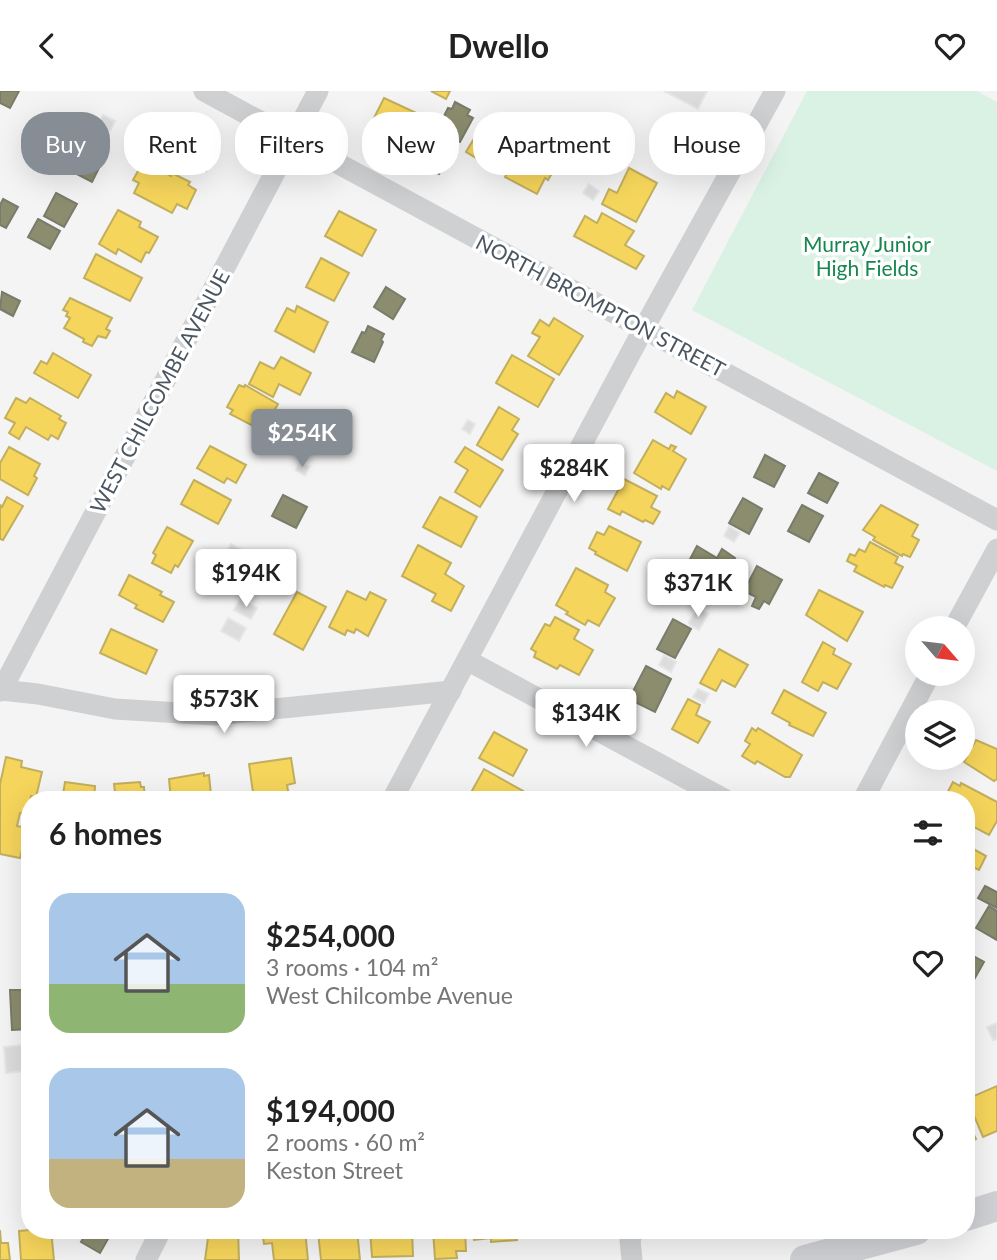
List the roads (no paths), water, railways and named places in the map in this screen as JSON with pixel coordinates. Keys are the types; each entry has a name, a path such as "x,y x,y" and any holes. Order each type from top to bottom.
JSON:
{"main road":[{"path":"975,1213 997,1206"},
{"path":"805,1260 883,1239"}],"street":[{"name":"NORTH BROMPTON STREET","path":"204,91 242,112"},
{"name":"WEST CHILCOMBE AVENUE","path":"307,112 318,91"},
{"path":"397,791 644,328 775,91"},
{"name":"NORTH BROMPTON STREET","path":"348,169 997,520"},
{"name":"WEST CHILCOMBE AVENUE","path":"1,690 273,175"},
{"path":"960,616 997,548"},
{"path":"467,660 709,791"},
{"path":"868,791 924,686"},
{"path":"1,690 38,694 115,709 202,715 451,691"},
{"path":"146,1260 156,1239"},
{"path":"630,1239 632,1260"}],"park label":[{"name":"Murray Junior High Fields","path":"867,255"}]}
